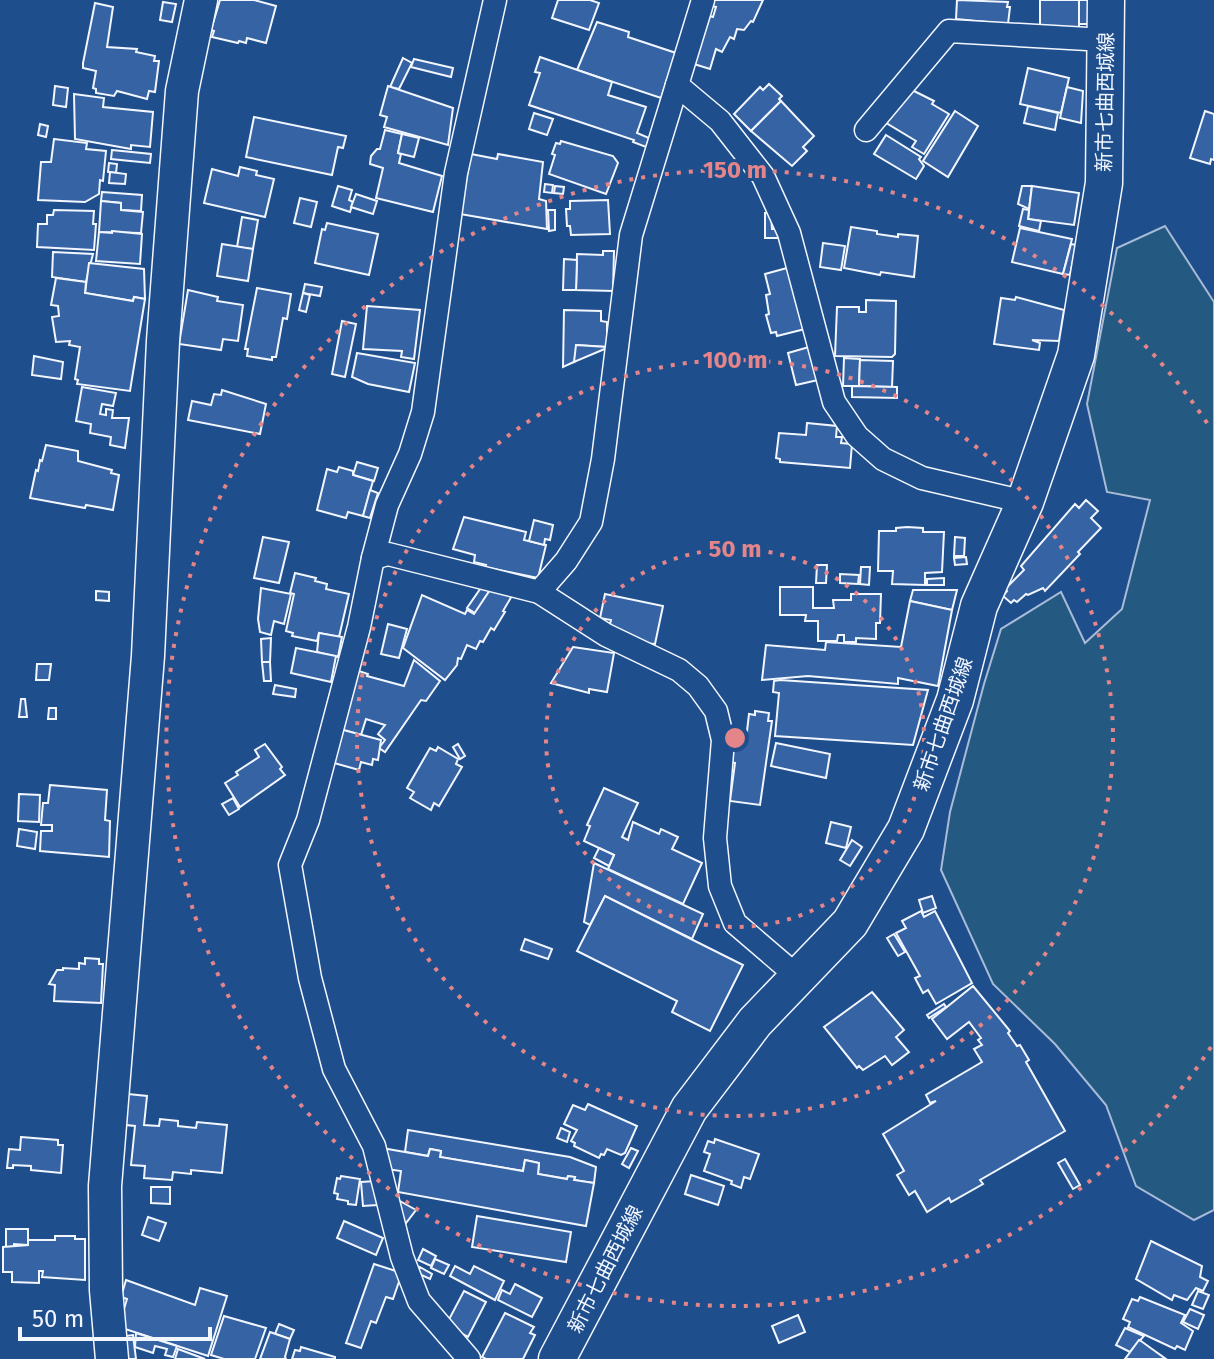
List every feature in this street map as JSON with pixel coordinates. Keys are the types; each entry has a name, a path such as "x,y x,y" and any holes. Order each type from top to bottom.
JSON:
{"main road":[{"name":"新市七曲西城線","path":"557,1359 689,1109 755,1022 850,923 906,829 955,700 979,606 1025,502 1076,355 1104,183 1106,0"}],"street":[{"path":"112,1359 106,1290 105,1186 148,656 163,341 182,91 201,0"},
{"path":"469,1359 456,1348 419,1301 402,1257 374,1146 334,1069 310,978 290,865 308,820 359,627 387,505 410,454 423,412 456,173 495,0"},
{"path":"539,592 566,561 591,522 603,459 631,235 703,0"},
{"path":"866,130 949,31 1105,40"},
{"path":"677,85 720,121 763,176 789,233 834,402 857,436 883,459 922,478 1025,502"},
{"path":"373,558 388,554 539,592 606,635 679,670 698,686 716,711 723,740 715,838 720,886 735,923 798,977"}],"shaded area":[{"path":"1165,226 1214,302 1214,1210 1194,1220 1136,1186 1106,1105 1055,1044 993,984 941,870 950,812 1001,629 1061,592 1085,643 1122,609 1150,500 1107,492 1087,404 1117,248"}],"building":[{"path":"220,0 254,0 276,6 266,43 247,38 246,43 238,43 212,37 214,31 211,30"},
{"path":"558,0 599,3 589,30 552,18"},
{"path":"714,0 763,0 753,22 744,30 737,29 734,39 730,37 722,52 716,49 710,69 694,64 710,16 713,17 716,7 712,6"},
{"path":"957,0 1008,2 1008,24 956,19"},
{"path":"1040,0 1079,0 1079,28 1040,28"},
{"path":"1079,0 1088,0 1089,24 1079,24"},
{"path":"163,2 176,4 172,22 160,20"},
{"path":"95,3 113,7 107,47 137,49 136,52 155,56 154,61 159,61 155,92 149,91 147,99 117,91 114,96 96,93 93,88 96,71 83,68 83,63"},
{"path":"597,22 629,32 628,37 676,53 661,98 577,70"},
{"path":"540,57 612,82 608,95 646,107 637,133 649,138 646,147 634,140 529,105 540,73 535,72"},
{"path":"403,58 412,63 399,89 390,87"},
{"path":"414,59 453,68 451,77 411,67"},
{"path":"1028,68 1069,78 1061,113 1020,104"},
{"path":"769,84 782,96 781,101 751,131 734,114 760,87 763,90"},
{"path":"55,86 68,88 66,107 53,105"},
{"path":"388,86 453,108 448,145 384,127 387,117 380,115"},
{"path":"1067,87 1083,91 1081,123 1060,118"},
{"path":"908,88 934,101 932,104 949,114 924,154 912,147 916,141 878,118"},
{"path":"74,94 104,98 103,107 153,112 150,147 131,145 131,149 75,139"},
{"path":"781,101 814,136 803,147 807,151 792,166 751,131"},
{"path":"1028,106 1058,113 1055,130 1024,123"},
{"path":"955,111 978,126 948,177 923,161"},
{"path":"1205,111 1214,114 1214,160 1211,159 1210,164 1190,158"},
{"path":"534,113 553,119 547,135 529,129"},
{"path":"254,117 346,136 343,148 338,147 332,175 246,157"},
{"path":"40,124 48,126 46,137 38,135"},
{"path":"385,130 402,134 399,163 442,176 433,212 376,198 383,168 370,164 371,156 380,149"},
{"path":"402,134 419,138 414,157 398,153"},
{"path":"886,135 921,157 919,159 924,166 916,179 874,154"},
{"path":"54,139 87,143 86,149 106,151 99,194 85,202 38,200 41,162 51,162"},
{"path":"561,141 613,156 618,163 606,194 549,174 556,143 560,144"},
{"path":"112,150 151,154 150,163 111,159"},
{"path":"471,154 497,159 498,154 543,162 539,199 546,201 547,229 460,214"},
{"path":"109,163 117,164 116,173 108,172"},
{"path":"240,167 274,179 265,217 204,203 212,169 238,176"},
{"path":"110,172 126,174 125,184 109,183"},
{"path":"545,184 553,185 552,193 544,192"},
{"path":"338,186 352,190 350,212 332,206"},
{"path":"555,186 564,187 563,194 554,193"},
{"path":"1022,186 1032,186 1029,209 1018,204"},
{"path":"1032,186 1079,193 1074,225 1028,219"},
{"path":"102,192 142,195 141,211 121,210 121,203 101,201"},
{"path":"356,194 377,201 373,214 351,207"},
{"path":"300,198 317,202 311,227 294,223"},
{"path":"608,200 610,234 571,235 566,209 570,209 570,201"},
{"path":"101,201 121,203 121,210 143,212 141,233 99,232"},
{"path":"1023,209 1029,210 1028,219 1041,221 1039,231 1019,226"},
{"path":"54,210 94,211 94,250 37,247 38,224 47,224 47,215 53,215"},
{"path":"548,210 555,210 555,230 549,231"},
{"path":"765,213 771,213 772,229 778,229 778,238 765,238"},
{"path":"242,217 258,220 253,249 237,247"},
{"path":"327,223 378,234 369,275 315,263 322,229 325,230"},
{"path":"851,227 898,237 898,234 918,236 914,277 844,268"},
{"path":"1020,228 1072,239 1063,274 1012,262"},
{"path":"99,232 142,234 140,264 96,261"},
{"path":"823,243 845,246 841,270 820,267"},
{"path":"222,244 253,249 248,281 217,276"},
{"path":"1071,244 1076,245 1070,275 1063,274"},
{"path":"603,251 614,251 613,291 576,290 577,254 603,255"},
{"path":"53,252 93,254 86,282 52,277"},
{"path":"564,259 577,260 576,290 563,290"},
{"path":"89,263 144,269 145,299 134,297 133,301 85,293"},
{"path":"787,268 805,329 777,336 776,332 771,333 766,315 769,314 766,295 770,294 765,274"},
{"path":"56,278 86,282 85,293 133,301 134,297 145,299 130,391 77,384 80,347 69,345 70,341 56,342 52,317 59,316 58,306 51,305"},
{"path":"305,284 322,287 320,296 303,293"},
{"path":"257,288 291,294 287,319 283,318 276,357 272,360 247,356 248,349 245,349"},
{"path":"188,290 218,297 217,301 243,305 238,341 223,339 221,350 179,344"},
{"path":"303,293 310,295 306,312 299,310"},
{"path":"1016,297 1064,310 1059,341 1032,340 1040,343 1039,350 994,344 1001,298 1015,300"},
{"path":"866,300 896,301 895,354 892,357 835,356 837,307 859,307 859,312 866,312"},
{"path":"367,306 420,310 414,359 401,357 402,351 363,349"},
{"path":"564,310 601,311 601,321 607,322 607,347 576,345 576,361 563,367"},
{"path":"342,321 356,324 345,377 332,374"},
{"path":"576,345 607,347 607,348 574,362"},
{"path":"809,347 818,380 796,385 788,353"},
{"path":"357,353 415,363 409,392 368,384 352,377"},
{"path":"34,356 63,362 61,379 32,375"},
{"path":"844,358 860,359 859,386 843,386"},
{"path":"860,360 893,361 892,387 859,386"},
{"path":"852,386 897,387 897,398 852,397"},
{"path":"82,387 116,393 113,406 102,404 100,414 106,415 106,409 113,410 112,418 129,418 125,448 110,445 111,437 90,433 91,424 76,421"},
{"path":"222,390 266,404 260,434 188,420 192,401 211,405 214,394 221,395"},
{"path":"807,423 837,426 836,437 842,437 841,443 852,444 850,468 780,462 776,458 779,433 806,435"},
{"path":"46,445 78,451 78,461 112,470 111,473 119,475 113,510 30,498"},
{"path":"357,462 378,468 374,481 353,475"},
{"path":"339,467 373,481 363,516 348,512 346,518 317,510 327,469 337,472"},
{"path":"370,490 378,493 370,518 363,516"},
{"path":"1086,500 1098,511 1091,518 1101,528 1045,591 1043,588 1026,594 1011,603 1003,596 1007,591 1005,589 1024,570 1021,566 1075,504 1079,508"},
{"path":"464,517 526,532 524,540 546,545 538,578 485,567 474,562 475,555 453,549"},
{"path":"534,520 553,525 550,540 545,539 544,545 529,541"},
{"path":"896,528 923,528 923,532 944,532 942,572 925,573 925,585 892,584 893,571 878,571 879,531 896,531"},
{"path":"263,537 289,542 279,583 254,578"},
{"path":"955,537 965,538 964,556 954,556"},
{"path":"966,557 967,564 955,565 954,558"},
{"path":"817,565 827,565 826,583 816,583"},
{"path":"861,567 870,567 869,585 860,584"},
{"path":"295,573 316,578 315,581 327,584 326,589 349,594 339,637 319,633 317,641 292,636 293,633 286,631"},
{"path":"840,574 859,575 858,584 840,583"},
{"path":"944,578 944,585 927,585 927,579"},
{"path":"485,582 492,587 475,613 467,608"},
{"path":"494,584 513,594 505,612 494,630 491,628 476,649 467,645 445,680 403,648 422,595 465,614 467,610 474,614"},
{"path":"780,587 813,587 813,608 834,608 833,600 851,600 851,594 881,594 876,639 856,638 856,642 844,642 844,635 838,635 837,641 818,641 818,621 805,621 806,615 780,615"},
{"path":"261,588 291,594 284,624 274,621 271,635 260,632"},
{"path":"913,590 957,590 952,610 910,601"},
{"path":"96,591 109,592 109,601 96,600"},
{"path":"605,594 663,606 655,644 642,643 609,628 611,620 600,618"},
{"path":"910,601 952,610 938,686 898,678 898,684 808,676 762,680 766,645 825,650 826,642 901,647"},
{"path":"388,624 407,629 399,658 381,654"},
{"path":"319,633 342,637 338,657 317,652"},
{"path":"271,638 270,662 262,662 261,639"},
{"path":"573,647 614,653 607,692 589,689 589,693 551,683"},
{"path":"296,648 336,656 331,682 291,673"},
{"path":"414,660 440,681 426,701 421,700 385,752 379,748 385,740 378,734 385,725 366,719 361,735 336,728 353,669 404,686"},
{"path":"262,662 270,662 271,681 264,681"},
{"path":"37,664 51,664 49,680 36,680"},
{"path":"774,681 928,690 913,745 775,736 779,693 773,692"},
{"path":"275,685 296,689 295,697 273,694"},
{"path":"21,699 25,699 27,717 19,717"},
{"path":"49,708 56,708 56,719 48,719"},
{"path":"755,711 769,713 768,721 772,721 760,805 730,801 735,763 725,762 727,732 734,734 734,729 747,731 749,714 755,715"},
{"path":"336,728 381,740 378,760 373,759 372,765 361,762 359,770 327,761"},
{"path":"776,743 830,754 826,778 771,766"},
{"path":"265,744 285,775 240,807 225,783 259,757 255,750"},
{"path":"458,744 465,756 460,759 453,747"},
{"path":"438,747 458,759 456,764 462,767 439,806 434,803 431,810 410,798 414,792 407,788 430,748 436,751"},
{"path":"50,785 107,790 105,820 110,821 109,857 40,851 41,831 52,831 52,825 41,825 43,803 48,803"},
{"path":"604,788 638,803 622,837 628,840 633,822 659,834 661,829 678,837 672,849 702,863 683,904 608,869 614,855 584,841 590,826 587,825"},
{"path":"19,794 40,795 39,822 18,821"},
{"path":"233,798 239,809 229,815 222,804"},
{"path":"831,822 851,827 846,848 826,843"},
{"path":"19,829 37,832 35,849 17,846"},
{"path":"852,840 862,847 850,866 840,860"},
{"path":"599,848 614,855 609,866 594,858"},
{"path":"594,863 703,914 692,939 605,896 590,925 584,922"},
{"path":"605,896 743,965 710,1031 672,1012 677,1001 577,951"},
{"path":"932,896 936,908 923,913 919,900"},
{"path":"921,911 924,917 935,911 972,983 936,1004 928,990 923,993 915,978 920,976 896,933 906,928 902,921"},
{"path":"894,934 905,952 898,956 887,938"},
{"path":"525,939 552,949 548,959 521,950"},
{"path":"85,958 99,959 99,964 103,964 101,1003 54,1001 55,985 49,984 57,970 79,969 79,963 85,964"},
{"path":"973,986 1010,1031 1008,1033 1017,1046 1020,1045 1029,1060 1026,1062 1065,1131 980,1180 983,1184 951,1202 949,1198 927,1212 915,1191 909,1195 897,1175 904,1171 883,1134 936,1101 930,1103 926,1095 982,1062 974,1049 982,1045 978,1040 981,1038 969,1022 947,1039 932,1019"},
{"path":"872,992 904,1030 896,1037 909,1052 892,1065 885,1056 863,1070 859,1066 857,1068 824,1027"},
{"path":"944,1004 946,1007 929,1018 927,1015"},
{"path":"128,1094 147,1096 144,1125 159,1126 160,1119 178,1121 178,1126 196,1128 197,1122 227,1125 222,1173 191,1170 191,1174 173,1172 172,1180 144,1178 145,1166 131,1165 135,1126 126,1125"},
{"path":"588,1104 637,1126 625,1153 621,1155 607,1149 599,1158 574,1146 575,1143 571,1141 577,1130 564,1124 573,1105 585,1110"},
{"path":"561,1128 570,1132 567,1142 557,1138"},
{"path":"408,1130 570,1157 596,1167 594,1183 574,1180 575,1177 568,1176 567,1179 538,1174 539,1163 525,1160 523,1171 440,1157 441,1151 430,1149 428,1156 405,1152"},
{"path":"21,1137 58,1140 58,1145 63,1145 61,1173 31,1170 31,1166 13,1165 13,1168 7,1168 9,1149 20,1150"},
{"path":"715,1139 759,1154 750,1179 744,1177 741,1188 731,1184 732,1181 704,1171 710,1154 704,1152 708,1141 714,1143"},
{"path":"382,1148 428,1156 430,1149 441,1151 440,1157 523,1171 525,1160 539,1163 538,1174 567,1179 568,1176 575,1177 574,1180 594,1183 586,1226 398,1192 401,1171 387,1169"},
{"path":"631,1148 638,1151 629,1168 622,1164"},
{"path":"1065,1159 1080,1185 1073,1189 1058,1163"},
{"path":"691,1175 724,1186 718,1205 685,1194"},
{"path":"337,1178 360,1179 356,1205 337,1199 338,1194 334,1193"},
{"path":"376,1181 377,1205 363,1206 361,1182"},
{"path":"151,1187 170,1187 170,1204 151,1203"},
{"path":"398,1200 416,1210 406,1223 402,1221"},
{"path":"477,1216 571,1232 566,1262 472,1247"},
{"path":"148,1217 166,1223 159,1241 142,1235"},
{"path":"344,1221 383,1238 376,1255 337,1238"},
{"path":"6,1229 28,1229 28,1245 6,1247"},
{"path":"55,1236 85,1239 85,1280 42,1277 43,1271 39,1271 39,1283 12,1282 12,1272 3,1272 3,1247 28,1245 28,1240 55,1240"},
{"path":"1151,1241 1202,1266 1200,1277 1208,1281 1203,1291 1196,1288 1187,1300 1174,1295 1172,1300 1136,1279"},
{"path":"423,1249 436,1256 431,1266 418,1260"},
{"path":"435,1259 449,1265 444,1274 431,1268"},
{"path":"374,1264 402,1273 393,1299 386,1297 376,1323 371,1321 361,1348 346,1343"},
{"path":"455,1266 470,1274 474,1266 504,1281 495,1300 450,1276"},
{"path":"420,1267 432,1274 430,1279 417,1273"},
{"path":"126,1280 195,1305 200,1288 227,1296 208,1356 122,1328 121,1319 127,1299 121,1297"},
{"path":"515,1284 542,1298 532,1317 498,1300 502,1290 510,1294"},
{"path":"464,1291 486,1302 468,1337 446,1325"},
{"path":"1198,1291 1209,1295 1203,1309 1192,1305"},
{"path":"1140,1297 1185,1315 1181,1323 1193,1331 1185,1350 1177,1346 1175,1349 1128,1327 1130,1322 1123,1319 1132,1299 1138,1301"},
{"path":"1190,1309 1204,1315 1198,1329 1183,1322"},
{"path":"505,1313 534,1327 530,1333 535,1335 523,1359 486,1359 482,1357"},
{"path":"798,1315 805,1332 779,1343 772,1326"},
{"path":"224,1316 266,1328 255,1359 224,1359 211,1355"},
{"path":"279,1324 294,1330 290,1339 275,1334"},
{"path":"1125,1328 1144,1336 1130,1352 1116,1345"},
{"path":"270,1332 290,1339 286,1359 260,1359"},
{"path":"136,1333 177,1346 173,1357 165,1355 167,1349 155,1346 153,1353 135,1347"},
{"path":"133,1335 136,1359 128,1359 125,1336"},
{"path":"1141,1341 1166,1359 1125,1359"},
{"path":"301,1347 335,1359 292,1359 295,1350 300,1351"},
{"path":"178,1349 205,1359 175,1359"}]}
